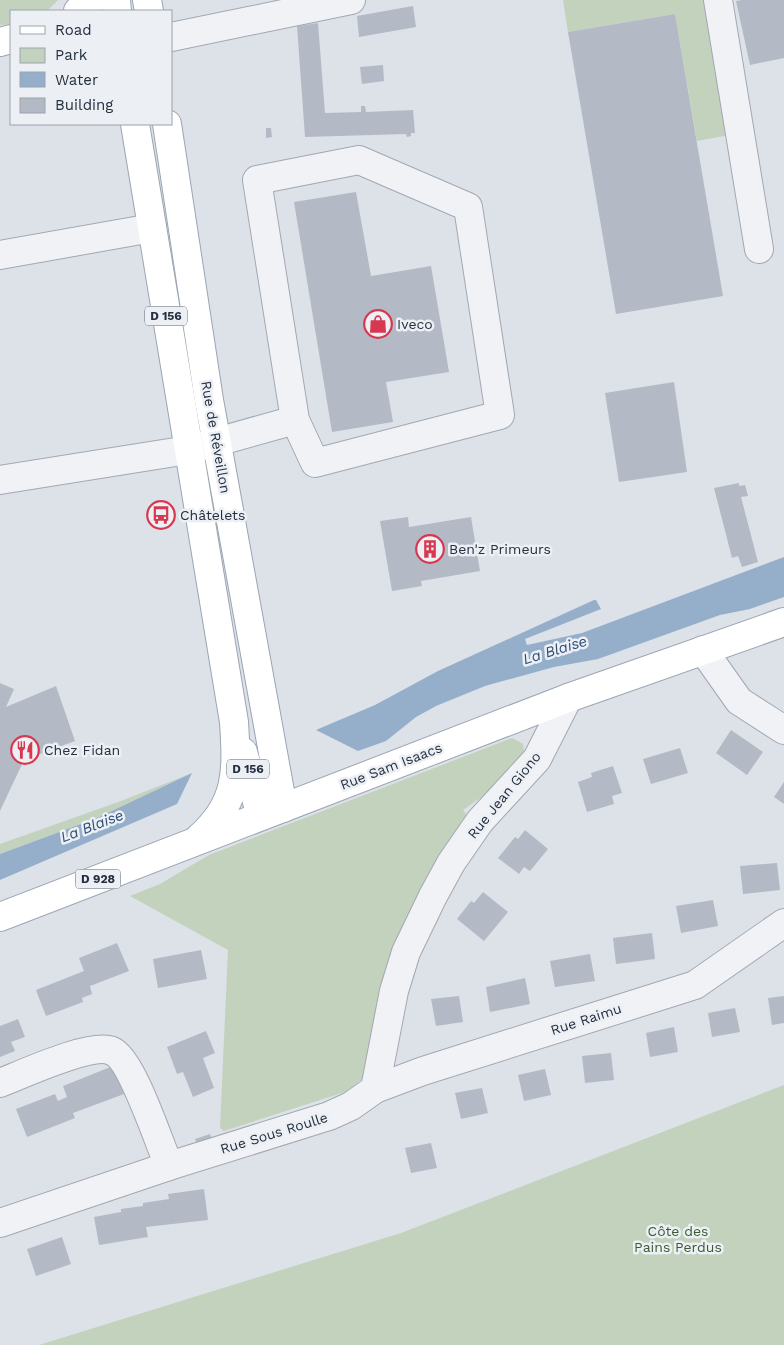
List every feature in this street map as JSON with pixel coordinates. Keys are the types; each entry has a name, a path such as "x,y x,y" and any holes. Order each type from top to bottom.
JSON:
{"main road":[{"path":"79,10 92,0"},
{"name":"Rue de Réveillon","path":"135,125 234,722 236,767 233,789 220,818 196,841"},
{"name":"Rue de Réveillon","path":"167,125 217,441 272,812"},
{"name":"Rue Sam Isaacs","path":"0,917 568,698 784,622"},
{"name":"Rue de Réveillon","path":"234,722 272,812"}],"street":[{"path":"172,37 350,0"},
{"path":"718,0 759,249"},
{"path":"360,160 468,207 500,415 315,463 295,420 257,180 360,160"},
{"path":"0,255 152,228"},
{"path":"0,480 188,450 295,420"},
{"path":"702,650 739,701 784,730"},
{"name":"Rue Jean Giono","path":"375,1089 394,991 406,952 433,896 451,863 480,821 537,759 568,698"},
{"name":"Rue Raimu","path":"375,1089 423,1071 695,985 784,923"},
{"path":"0,1083 87,1051 99,1049 113,1051 129,1068 168,1166"},
{"name":"Rue Sous Roulle","path":"0,1223 168,1166 329,1116 352,1106 375,1089"}],"green space":[{"path":"0,0 58,0 48,10 10,10 10,24 0,25"},
{"path":"563,0 707,0 730,135 697,141 675,14 568,32"},
{"path":"512,738 523,744 525,755 497,786 463,810 469,818 377,1011 362,1079 345,1092 224,1131 220,1128 228,950 130,896 160,884 209,855"},
{"path":"192,773 97,818 0,854 0,844 121,801"},
{"name":"Côte des Pains Perdus","path":"784,1085 784,1345 39,1345 401,1233"}],"water":[{"name":"La Blaise","path":"784,557 784,597 750,609 720,615 598,659 554,667 485,686 436,706 416,717 386,741 358,751 316,730 375,705 438,671 594,600 596,600 601,609 525,639 527,645 582,633"},
{"name":"La Blaise","path":"192,773 177,804 0,880 0,854 97,818"}],"building":[{"path":"784,0 784,58 750,65 736,1"},
{"path":"413,6 416,27 359,37 357,16"},
{"path":"675,14 723,296 616,314 568,32"},
{"path":"318,23 325,113 361,112 361,106 365,106 366,112 413,110 415,133 411,133 411,136 407,137 406,134 305,137 297,26"},
{"path":"383,65 384,81 362,84 360,67"},
{"path":"266,128 271,128 272,137 266,138"},
{"name":"Iveco","path":"356,192 371,276 431,266 449,372 386,382 393,422 332,432 294,202"},
{"path":"674,382 687,472 619,482 605,393"},
{"path":"739,483 739,486 745,485 748,496 741,497 758,562 742,567 738,556 732,558 714,488"},
{"name":"Ben'z Primeurs","path":"408,517 409,527 471,517 480,571 421,581 422,586 392,591 380,521"},
{"name":"Chez Fidan","path":"0,683 14,689 6,707 56,686 75,741 24,760 0,811"},
{"path":"731,730 763,752 747,775 716,753"},
{"path":"680,748 688,773 651,784 643,759"},
{"path":"613,766 622,793 612,796 614,804 587,812 578,782 592,777 591,773"},
{"path":"784,782 784,804 774,797"},
{"path":"525,830 548,849 530,871 524,867 519,874 498,858 515,837 518,839"},
{"path":"777,863 780,890 743,894 740,866"},
{"path":"483,892 508,912 484,941 457,919 471,901 474,903"},
{"path":"713,900 718,926 681,933 676,906"},
{"path":"652,933 655,959 616,964 613,938"},
{"path":"117,943 129,971 90,986 92,994 82,998 83,1002 46,1016 36,990 84,971 79,958"},
{"path":"201,950 207,979 158,988 153,959"},
{"path":"590,954 595,981 555,987 550,961"},
{"path":"525,978 530,1004 490,1012 486,987"},
{"path":"459,996 463,1022 436,1026 431,999"},
{"path":"784,996 784,1023 772,1025 768,998"},
{"path":"735,1008 740,1032 712,1037 708,1013"},
{"path":"18,1019 25,1037 11,1042 15,1051 0,1057 0,1026"},
{"path":"674,1027 678,1052 650,1057 646,1033"},
{"path":"206,1031 215,1053 203,1058 214,1088 193,1097 183,1072 177,1074 167,1047"},
{"path":"611,1053 614,1080 585,1083 582,1056"},
{"path":"113,1066 124,1094 73,1113 75,1118 27,1137 16,1109 55,1094 58,1101 67,1097 63,1086"},
{"path":"545,1069 551,1095 524,1101 518,1075"},
{"path":"482,1088 488,1113 461,1119 455,1093"},
{"path":"210,1134 213,1142 198,1147 195,1139"},
{"path":"431,1143 437,1168 411,1173 405,1148"},
{"path":"204,1189 208,1220 146,1227 148,1237 99,1245 94,1217 121,1212 121,1209 143,1206 143,1203 169,1199 168,1194"},
{"path":"62,1237 71,1264 36,1276 27,1249"}],"place":[{"name":"Iveco","path":"378,324"},
{"name":"Châtelets","path":"161,515"},
{"name":"Ben'z Primeurs","path":"430,549"},
{"name":"Chez Fidan","path":"25,750"}]}
